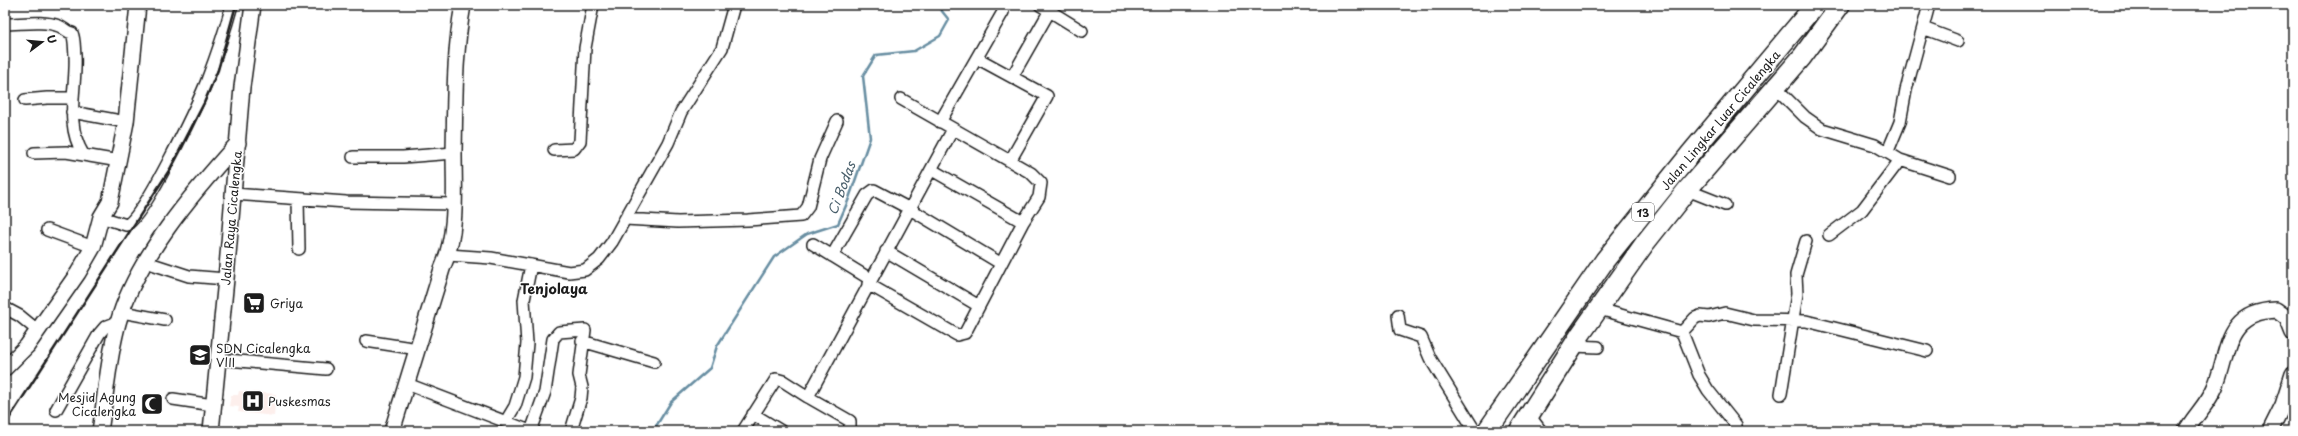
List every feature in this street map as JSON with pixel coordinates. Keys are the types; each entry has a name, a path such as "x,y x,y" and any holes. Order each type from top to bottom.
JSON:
{"highway":[{"name":"Jalan Lingkar Luar Cicalengka","path":"1487,431 1605,260 1691,153 1815,5"},
{"name":"Jalan Lingkar Luar Cicalengka","path":"1519,431 1573,346 1645,243 1686,190 1802,57 1840,5"}],"street":[{"path":"5,368 26,346 78,273 93,247 101,217 110,202 126,122 138,5"},
{"path":"101,217 126,226 133,220 143,206 177,144 205,84 232,5"},
{"name":"Jalan Raya Cicalengka","path":"211,431 226,279 242,87 253,5"},
{"path":"392,431 448,255 454,204 456,72 463,5"},
{"path":"554,150 574,149 580,141 585,48 593,5"},
{"path":"448,255 491,258 569,272 585,270 599,259 625,219 668,142 681,112 722,48 734,5"},
{"path":"1040,5 1051,8 1082,31"},
{"path":"1888,151 1900,122 1906,90 1929,5"},
{"path":"1012,77 1051,8"},
{"path":"940,122 1003,12"},
{"path":"5,24 44,23 60,26 64,31 72,33 76,74 72,98 72,112 75,138 82,154"},
{"path":"1923,28 1958,41"},
{"path":"976,58 1047,96 1010,161"},
{"path":"1775,87 1805,117 1822,129 1858,139 1888,151 1900,160 1950,176"},
{"path":"25,100 72,98"},
{"path":"813,244 956,335 965,333 1000,263 1023,222 1039,198 1041,183 1031,173 901,99"},
{"path":"72,112 126,122"},
{"path":"625,219 678,222 748,220 801,216 808,207 820,159 836,121"},
{"path":"808,397 869,281 932,170 953,129"},
{"path":"100,431 108,374 120,317 146,262 173,219 238,143"},
{"path":"34,154 66,152 119,161"},
{"path":"353,157 403,158 454,153"},
{"path":"1829,235 1862,210 1900,160"},
{"path":"932,170 1023,222"},
{"path":"1686,190 1725,205"},
{"path":"832,256 870,191 879,192 910,209 1000,263"},
{"path":"232,194 373,203 454,204"},
{"path":"298,199 299,249"},
{"path":"48,230 93,247"},
{"path":"1782,394 1798,294 1796,275 1806,241"},
{"path":"886,251 979,306"},
{"path":"146,262 189,276 226,279"},
{"path":"506,421 515,406 524,377 527,343 524,300 531,265"},
{"path":"5,308 20,316 37,330"},
{"path":"1599,309 1682,332"},
{"path":"2186,431 2207,403 2220,373 2223,356 2235,328 2241,322 2255,314 2276,310 2286,318 2293,333"},
{"path":"1682,332 1695,318 1700,316 1709,317 1725,313 1754,320 1793,319 1849,330 1928,351"},
{"path":"1398,315 1400,330 1421,337 1430,358 1475,431"},
{"path":"56,410 99,334 105,327 120,317 165,320"},
{"path":"407,384 531,431 545,392 555,335 566,330 585,330 582,340 579,375 582,387 581,398 571,431"},
{"path":"1682,332 1699,375 1708,390 1736,425 1736,431"},
{"path":"582,340 654,362"},
{"path":"366,341 418,349"},
{"path":"1573,346 1598,346"},
{"path":"217,359 326,369"},
{"path":"2270,431 2283,405 2293,374"},
{"path":"743,431 776,379 783,381 850,421 850,431"},
{"path":"173,399 213,406"},
{"path":"753,414 781,431"},
{"path":"1529,415 1541,431"}],"shaded area":[{"name":"Puskesmas","path":"239,391 276,394 274,416 238,412 239,407 229,406 231,395 238,395"}],"waterway":[{"name":"Ci Bodas","path":"653,431 671,402 710,368 717,346 774,257 807,234 838,224 848,201 870,138 863,76 876,55 914,51 940,36 949,20 937,5"}],"railway":[{"path":"5,425 170,169 204,103 218,70 236,5"}],"place":[{"name":"Griya","path":"254,303"},
{"name":"SDN Cicalengka VIII","path":"200,355"},
{"name":"Puskesmas","path":"253,401"},
{"name":"Mesjid Agung Cicalengka","path":"152,404"}],"district":[{"name":"Tenjolaya","path":"554,288"}]}
